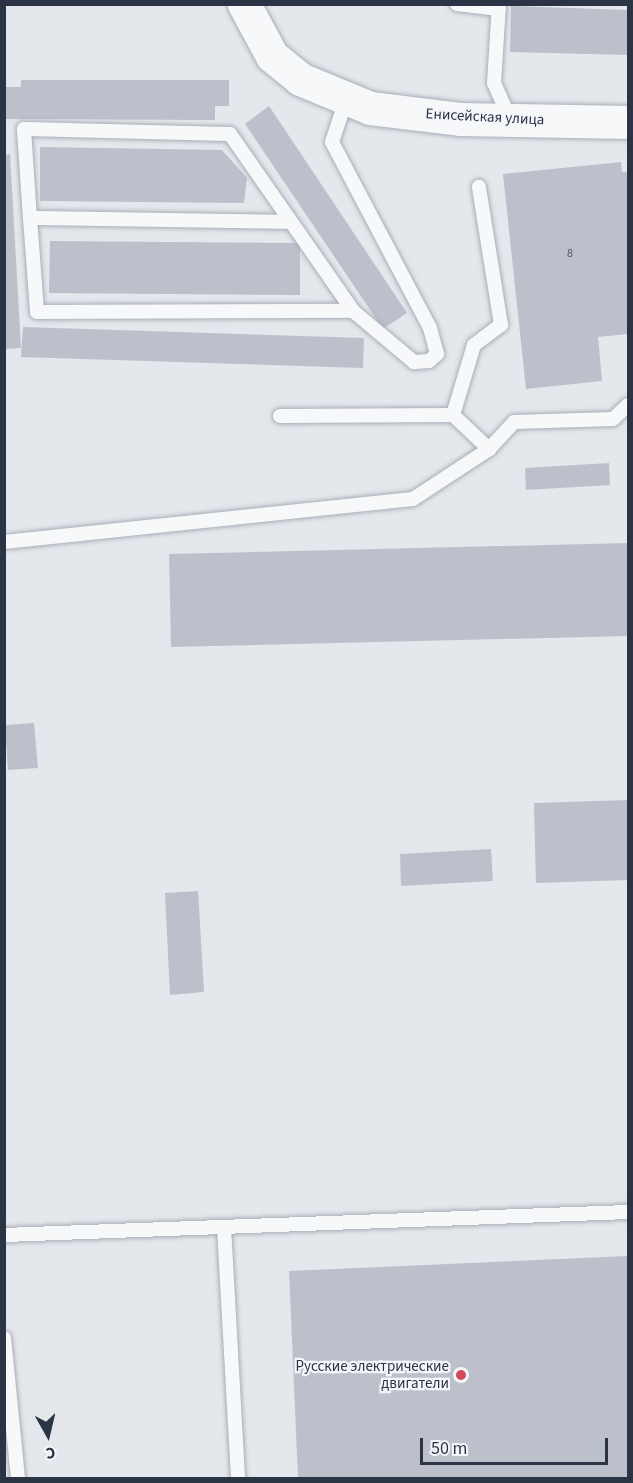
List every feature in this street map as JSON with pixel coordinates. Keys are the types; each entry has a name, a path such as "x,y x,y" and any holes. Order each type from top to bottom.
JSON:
{"street":[{"name":"Енисейская улица","path":"243,4 272,56 300,79 346,100 461,119 628,122"}],"lane":[{"path":"457,4 499,7 494,83 510,119"},
{"path":"346,100 332,142 430,328 437,354 414,362 353,311 288,222 230,134 24,129 37,312 353,311"},
{"path":"453,415 474,345 501,325 479,187"},
{"path":"30,218 288,222"},
{"path":"4,542 413,499 489,449 514,422 613,419 628,405"},
{"path":"280,416 453,415 489,449"},
{"path":"4,1235 628,1212"},
{"path":"224,1227 238,1479"},
{"path":"4,1338 18,1479"}],"building":[{"path":"511,6 628,10 628,55 510,52"},
{"path":"21,80 229,80 229,106 215,106 215,120 4,119 4,87 21,87"},
{"path":"269,106 407,313 383,329 245,124"},
{"path":"40,147 222,150 247,178 244,203 40,201"},
{"path":"10,154 21,348 4,349 4,155"},
{"path":"621,162 622,172 628,172 628,334 598,337 602,381 526,389 503,174"},
{"path":"50,241 300,243 300,295 49,293"},
{"path":"23,327 364,338 363,368 21,357"},
{"path":"609,463 610,485 526,490 525,468"},
{"path":"628,543 628,636 171,647 169,554"},
{"path":"34,723 38,768 8,770 5,725"},
{"path":"628,800 628,880 536,883 534,803"},
{"path":"491,849 493,881 401,886 400,854"},
{"path":"198,891 204,992 170,995 165,893"},
{"name":"Русские электрические двигатели","path":"628,1256 628,1478 298,1478 289,1271"}],"place":[{"name":"Русские электрические двигатели","path":"461,1375"}]}
